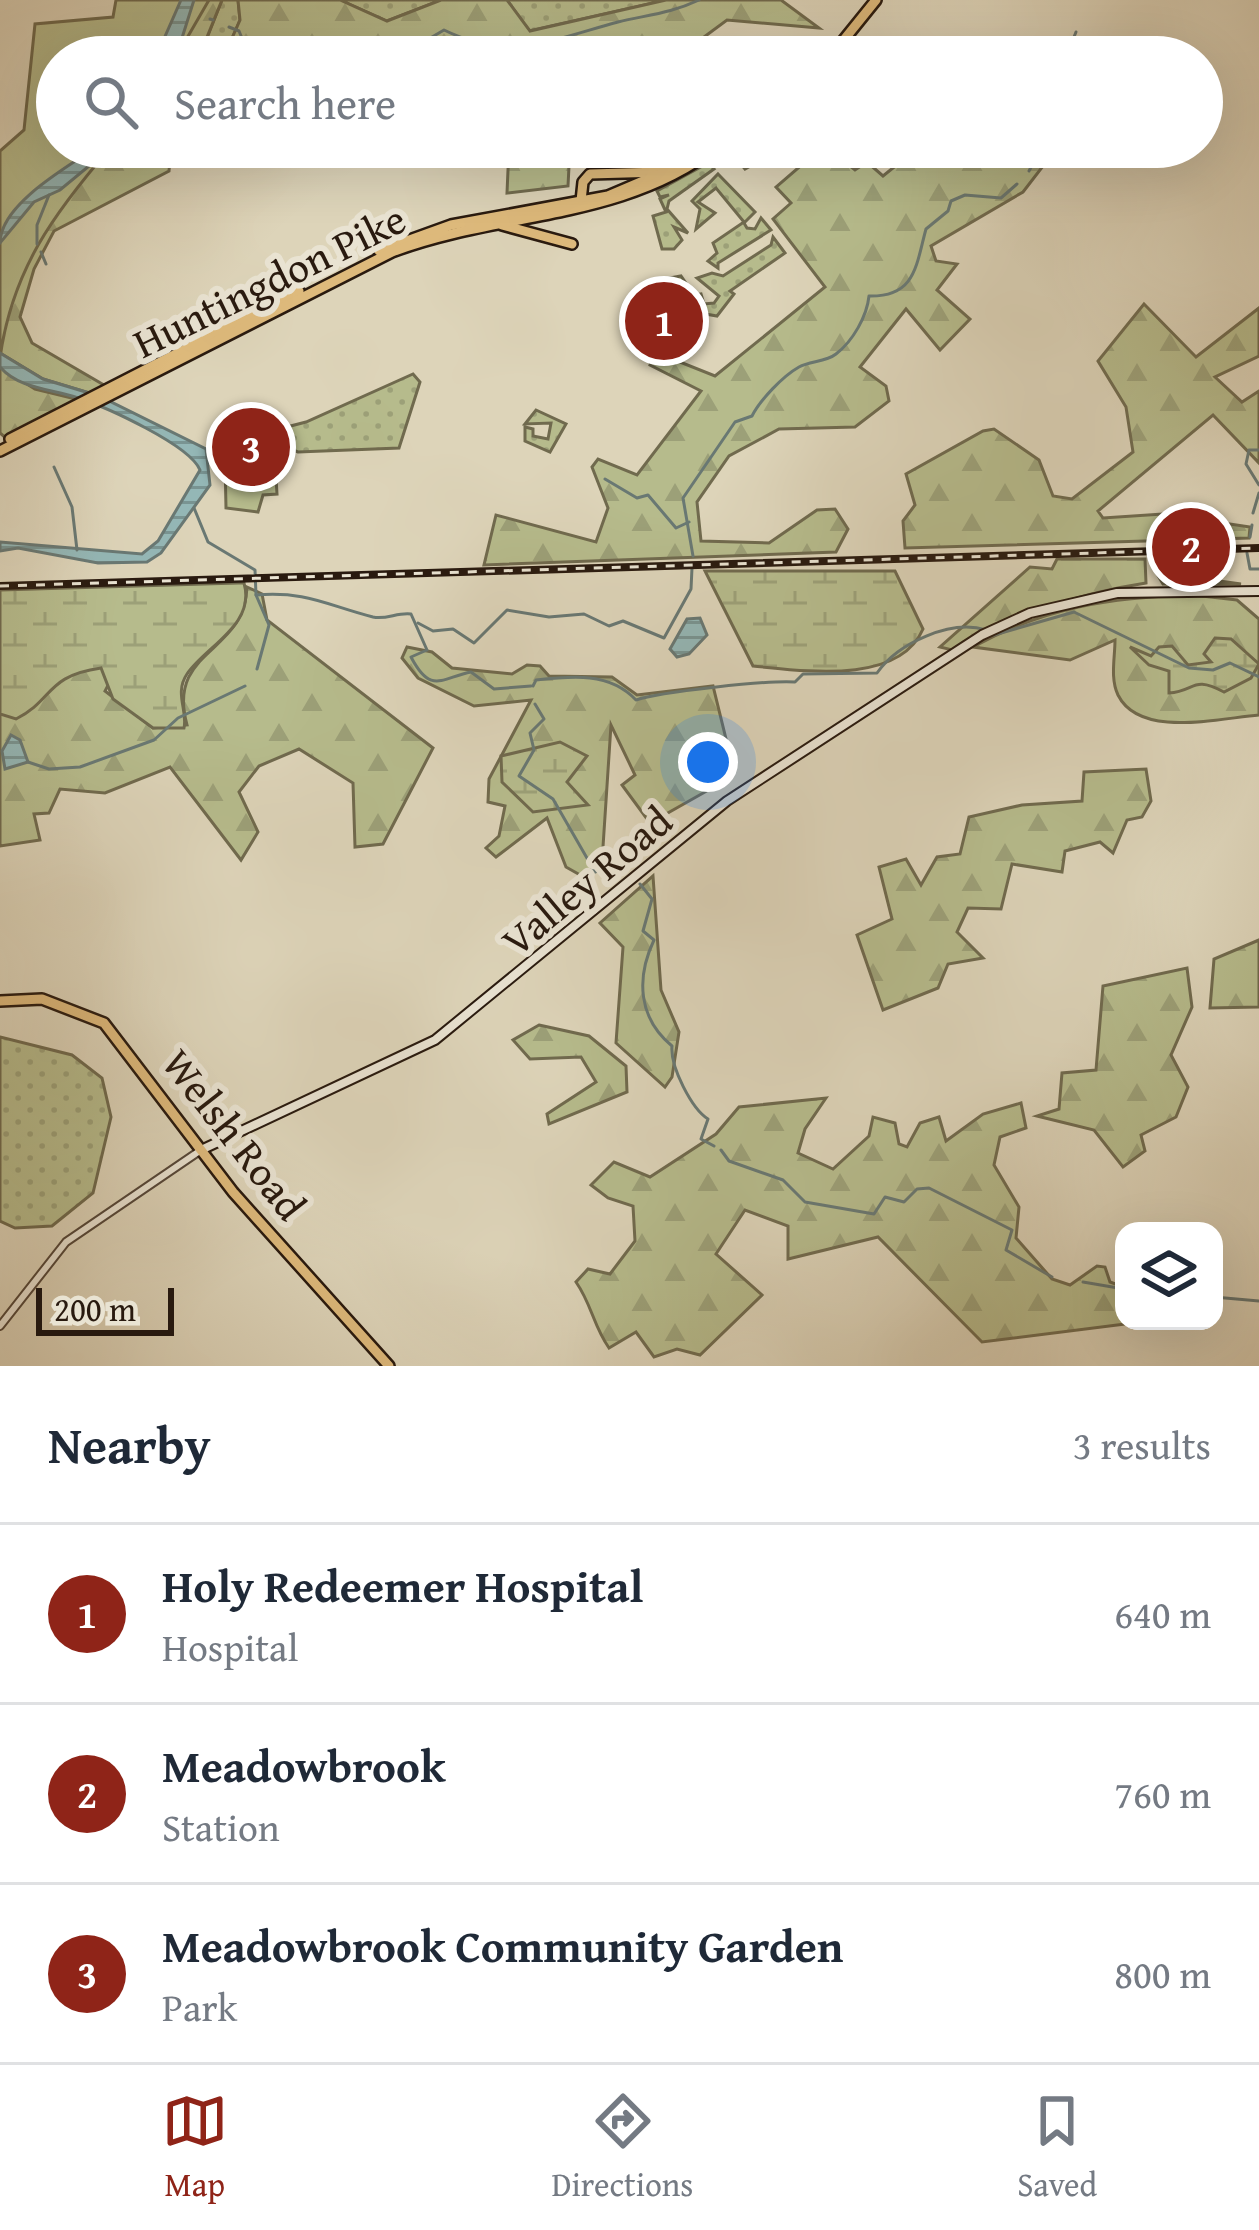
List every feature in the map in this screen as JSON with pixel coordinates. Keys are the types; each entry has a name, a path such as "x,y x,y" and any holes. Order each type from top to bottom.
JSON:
{"main road":[{"path":"847,36 876,0"},
{"path":"581,202 583,182 590,175 651,174 669,168"},
{"name":"Huntingdon Pike","path":"2,446 299,291 428,231 581,202 630,189 673,168"},
{"name":"Huntingdon Pike","path":"107,392 367,262 438,235 623,198 688,168"},
{"path":"497,223 572,244"},
{"path":"236,323 229,310 237,294 299,291"},
{"name":"Valley Road","path":"201,1150 435,1040 727,801 982,635 1030,613 1117,593 1259,591"},
{"name":"Welsh Road","path":"0,1000 63,1004 104,1023 201,1150 389,1366"}],"street":[{"name":"Valley Road","path":"0,1326 66,1242 201,1150"}],"green space":[{"path":"116,0 209,0 188,36 36,36 36,168 94,168 54,220 25,270 0,358 0,151 24,130 35,24 113,17"},
{"path":"194,0 222,0 207,36 183,36"},
{"path":"222,0 238,0 240,20 233,36 208,36"},
{"path":"238,0 340,0 387,21 441,0 507,0 530,31 666,0 781,0 819,28 727,20 705,36 233,36 240,20"},
{"path":"340,0 441,0 387,21"},
{"path":"507,0 666,0 529,31"},
{"path":"88,168 169,168 54,231 34,269 20,317 32,343 109,388 96,395 43,379 0,353 0,243"},
{"path":"508,168 569,168 568,186 507,193"},
{"path":"699,168 714,169 669,201 667,209 688,233 674,227 682,240 674,249 662,249 653,216 666,212 660,199 669,195 660,197 657,191"},
{"path":"798,168 874,168 883,176 893,168 1041,168 1023,192 931,246 936,261 957,264 937,290 970,319 940,350 906,309 860,367 886,386 889,401 855,427 779,429 729,456 697,502 701,541 769,543 817,510 835,509 848,529 836,552 484,565 496,515 596,542 608,508 592,467 598,459 637,475 701,391 650,365 655,352 715,376 825,287 773,219 791,203 776,187"},
{"path":"718,174 755,212 744,223 747,228 755,229 761,218 771,230 718,263 718,268 708,261 717,253 713,243 744,222 716,188 698,202 715,213 696,229 700,209 692,201"},
{"path":"773,237 785,253 730,291 734,294 717,316 683,310 682,295 676,299 670,278 681,276 694,295 701,294 704,304 714,303 719,296 697,278 712,273 723,276 771,245"},
{"path":"1144,304 1196,357 1259,308 1259,356 1215,377 1242,402 1259,391 1259,463 1213,415 1098,511 1103,518 1163,514 1250,527 1249,538 905,548 903,521 915,505 906,474 983,431 994,429 1039,460 1053,496 1072,499 1133,452 1126,407 1098,361"},
{"path":"0,367 35,389 84,401 8,440 0,433"},
{"path":"413,374 420,382 399,448 298,452 285,447 283,428"},
{"path":"536,410 566,424 550,452 525,441 525,427 533,429 533,436 548,439 551,423 525,424"},
{"path":"250,459 276,478 277,494 263,495 258,512 226,508 225,461"},
{"path":"1057,559 1145,559 1146,583 1046,608 952,650 940,647 1030,567 1052,569"},
{"path":"1167,570 1241,584 1163,584 1157,574"},
{"path":"705,571 895,571 923,629 911,647 872,667 823,671 753,666"},
{"path":"244,583 246,598 236,623 183,681 184,728 153,728 113,699 101,668 69,677 16,719 0,714 0,590"},
{"path":"247,587 262,594 267,620 433,748 383,844 355,847 353,783 299,749 259,766 239,792 258,832 241,860 170,767 105,793 60,789 49,813 34,814 40,840 0,846 0,657 57,679 154,598 105,691 153,728 187,725 183,700 187,681 234,626"},
{"path":"1193,595 1237,600 1259,619 1259,715 1182,723 1144,717 1118,695 1115,640 1070,660 973,647 1053,613 1135,598"},
{"path":"1215,638 1231,639 1259,664 1251,678 1224,692 1200,684 1169,693 1169,671 1149,665 1130,647 1151,656 1159,647 1172,646 1188,665 1211,662 1204,654"},
{"path":"407,647 432,652 452,668 512,674 527,665 540,666 549,676 612,677 637,695 713,686 727,743 717,756 728,779 650,823 622,785 635,775 611,725 602,862 582,876 566,867 547,818 496,857 486,848 499,836 505,806 488,802 489,779 531,700 474,706 418,678 402,658"},
{"path":"560,742 587,756 567,782 588,805 533,812 502,782 501,756"},
{"path":"1146,769 1151,801 1142,817 1127,820 1113,853 1100,842 1065,851 1062,872 1012,864 1001,909 968,908 957,932 983,958 948,964 938,988 883,1010 857,935 892,919 879,867 906,859 921,885 937,857 960,854 969,817 1022,805 1082,801 1084,772"},
{"path":"653,876 661,990 679,1032 672,1077 665,1087 616,1043 623,947 600,923"},
{"path":"1259,940 1259,1007 1210,1008 1214,959"},
{"path":"1187,968 1192,1007 1171,1055 1188,1087 1176,1117 1141,1135 1145,1151 1123,1167 1094,1130 1037,1116 1059,1109 1062,1073 1096,1070 1103,986"},
{"path":"539,1025 589,1036 626,1066 627,1092 549,1124 547,1114 596,1082 581,1057 530,1059 513,1040"},
{"path":"0,1037 72,1055 102,1078 111,1117 93,1193 52,1226 15,1228 0,1221"},
{"path":"826,1098 805,1129 798,1153 833,1169 869,1136 873,1117 895,1123 899,1144 907,1147 920,1123 939,1117 946,1141 983,1114 1021,1103 1026,1128 1000,1137 994,1165 1019,1207 1016,1238 1052,1279 1070,1285 1097,1266 1105,1267 1115,1284 1115,1325 982,1342 878,1237 788,1259 788,1226 745,1210 716,1254 762,1295 700,1355 677,1349 654,1357 636,1332 609,1348 576,1282 588,1269 610,1274 635,1241 633,1206 608,1198 591,1185 614,1162 650,1177 716,1134 739,1107"}],"water":[{"path":"181,0 194,0 183,36 165,36"},
{"path":"66,168 87,168 60,190 34,202 0,243 3,229 22,201"},
{"path":"0,353 43,379 99,396 206,449 210,485 161,553 147,562 98,563 18,548 0,551 0,542 142,554 158,541 200,470 181,449 126,418 17,380 0,367"},
{"path":"700,618 707,635 689,654 677,657 670,649 687,619"},
{"path":"11,735 20,740 28,762 5,769 2,751"}],"waterway":[{"path":"567,36 699,0"},
{"path":"229,27 241,36"},
{"path":"434,36 444,30 458,36"},
{"path":"1074,36 1076,32"},
{"path":"693,556 683,498 735,422 752,416 793,371 842,349 862,320 869,296 885,295 905,285 916,266 926,229 948,211 951,201 965,195 1001,198 1017,184"},
{"path":"37,244 37,225 49,195"},
{"path":"41,252 46,264"},
{"path":"1259,450 1249,450 1246,464 1259,485"},
{"path":"54,467 72,507 77,550"},
{"path":"605,479 637,498 648,495 676,528 689,522"},
{"path":"1253,513 1259,493"},
{"path":"194,508 208,542 255,570 256,595 269,625 257,669"},
{"path":"1250,537 1252,525"},
{"path":"1247,553 1250,569 1259,569"},
{"path":"418,623 433,631 453,629 474,643 507,610 549,617 584,614 609,626 623,621 664,638 691,589 692,568"},
{"path":"256,595 303,597 378,618 411,614 427,650 411,657 431,680 471,672 494,689 531,686"},
{"path":"994,635 1074,612 1189,668 1213,670 1230,663 1259,677"},
{"path":"533,686 536,680 590,678 614,684 636,700 714,687 795,682 803,674 877,673 898,652 926,636 957,628 986,630"},
{"path":"28,762 49,769 80,767 154,740 178,718 245,686"},
{"path":"535,704 544,719 530,733 534,750 519,776 553,799 595,872 619,863 628,869"},
{"path":"640,884 652,899 643,931 654,940 644,969 647,1010 672,1046 678,1076 689,1097 708,1119 701,1139 714,1146"},
{"path":"721,1150 729,1161 783,1180 805,1202 874,1214 885,1197 904,1202 917,1189 929,1188 1012,1230 1006,1250 1052,1277"},
{"path":"1083,1282 1115,1287"},
{"path":"1223,1298 1259,1301"}],"railway":[{"path":"0,586 1259,548"}],"place":[{"name":"Holy Redeemer Hospital","path":"664,321"},
{"name":"Meadowbrook Community Garden","path":"251,447"},
{"name":"Meadowbrook","path":"1191,547"}]}
